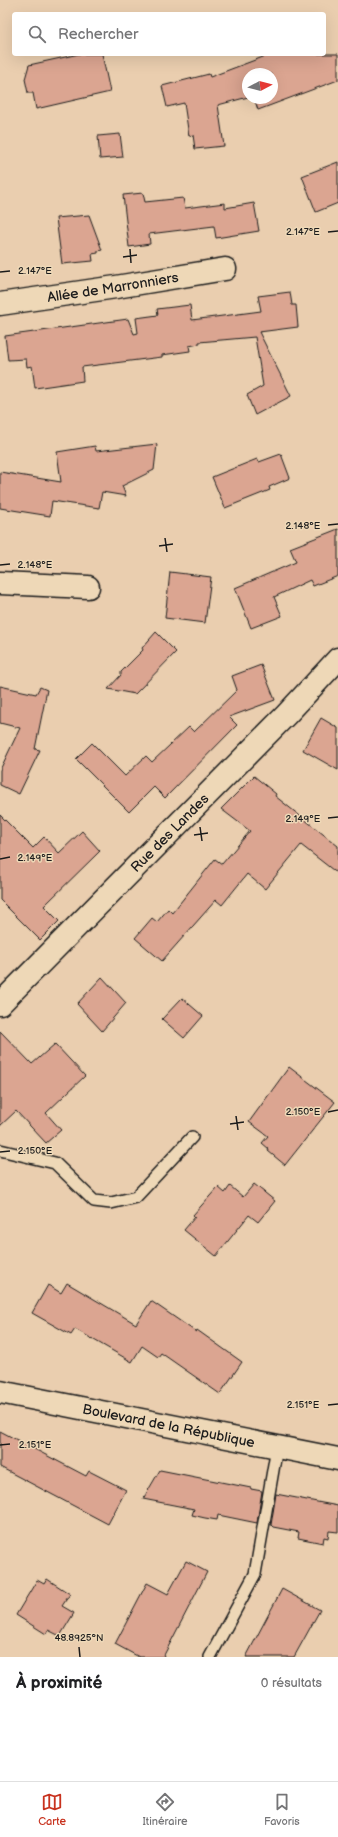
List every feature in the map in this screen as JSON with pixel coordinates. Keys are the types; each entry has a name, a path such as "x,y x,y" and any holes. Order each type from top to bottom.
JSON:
{"street":[{"name":"Allée de Marronniers","path":"0,304 225,269"},
{"path":"0,583 88,587"},
{"name":"Rue des Landes","path":"0,1004 286,715 338,659"},
{"name":"Boulevard de la République","path":"0,1392 338,1459"}],"lane":[{"path":"0,1150 55,1163 94,1200 111,1204 136,1197 192,1137"},
{"path":"210,1657 255,1574 278,1447"}],"building":[{"path":"326,54 338,54 338,80 278,102 278,68 242,68 242,99 218,105 224,146 195,149 193,135 189,136 184,103 167,107 162,86 209,74 210,77 266,56 326,56"},
{"path":"70,56 102,56 110,92 36,109 33,93 28,93 25,79 29,65"},
{"path":"256,104 274,104 258,110"},
{"path":"120,134 123,157 100,159 98,136"},
{"path":"338,162 338,203 316,212 302,176"},
{"path":"143,193 145,202 183,198 185,208 225,203 225,208 254,203 259,231 216,238 214,226 149,234 150,244 129,247 123,195"},
{"path":"89,215 102,250 98,251 98,253 92,254 93,261 62,264 56,218"},
{"path":"290,292 292,305 296,305 298,327 259,332 291,396 255,415 247,395 263,386 255,337 199,342 199,344 189,346 190,351 162,355 162,357 82,367 83,381 35,388 32,366 27,367 26,359 8,360 5,336 128,319 134,334 138,333 136,318 158,315 157,309 190,305 192,320 261,311 258,296"},
{"path":"157,444 154,470 122,486 126,496 102,492 99,508 52,501 50,516 0,508 0,472 61,482 57,452 95,446 96,451"},
{"path":"281,454 290,478 269,487 270,490 225,508 212,477 257,459 259,462"},
{"path":"338,529 338,576 313,586 310,580 274,597 282,616 251,628 235,588 296,562 290,548"},
{"path":"170,572 211,577 205,623 165,618"},
{"path":"156,632 176,652 135,694 108,689 121,675 121,672 143,650 142,648"},
{"path":"261,665 275,700 229,717 237,725 165,798 154,787 129,812 76,759 92,743 125,776 146,756 152,762 189,727 194,732 237,690 232,676"},
{"path":"0,686 36,694 40,687 47,690 35,749 40,750 19,794 0,785 0,770 20,728 0,723"},
{"path":"321,718 338,728 338,770 303,750"},
{"path":"254,776 276,794 275,796 338,846 338,874 301,845 265,889 247,874 222,905 216,900 162,961 135,938 152,918 157,922 168,909 172,913 215,859 222,864 250,831 221,809"},
{"path":"0,815 33,848 44,837 59,853 82,831 100,851 44,906 59,921 40,940 0,900"},
{"path":"102,977 126,1003 102,1031 77,1004"},
{"path":"182,998 203,1016 184,1038 162,1019"},
{"path":"0,1031 32,1064 55,1044 85,1076 46,1113 61,1130 46,1143 16,1111 0,1126"},
{"path":"289,1067 335,1102 285,1165 268,1151 269,1149 262,1143 268,1136 249,1122"},
{"path":"254,1184 275,1201 258,1222 249,1215 216,1256 184,1230 195,1217 193,1215 218,1187 225,1193 230,1186 243,1197"},
{"path":"67,1283 136,1324 151,1301 196,1332 197,1330 242,1362 220,1394 161,1353 158,1357 142,1346 132,1362 75,1329 71,1335 32,1313 48,1285 61,1293"},
{"path":"0,1431 86,1476 89,1471 126,1490 108,1524 0,1467"},
{"path":"160,1470 262,1491 257,1523 218,1515 217,1520 205,1518 192,1515 194,1509 143,1499"},
{"path":"276,1494 338,1506 338,1532 329,1531 328,1538 324,1537 323,1543 298,1538 299,1532 273,1527 271,1525"},
{"path":"186,1561 207,1572 163,1657 139,1657 115,1644 147,1583 168,1594"},
{"path":"47,1579 70,1594 62,1606 74,1613 60,1636 48,1630 46,1634 16,1615 37,1580 44,1584"},
{"path":"282,1589 320,1610 294,1657 246,1657"}]}
